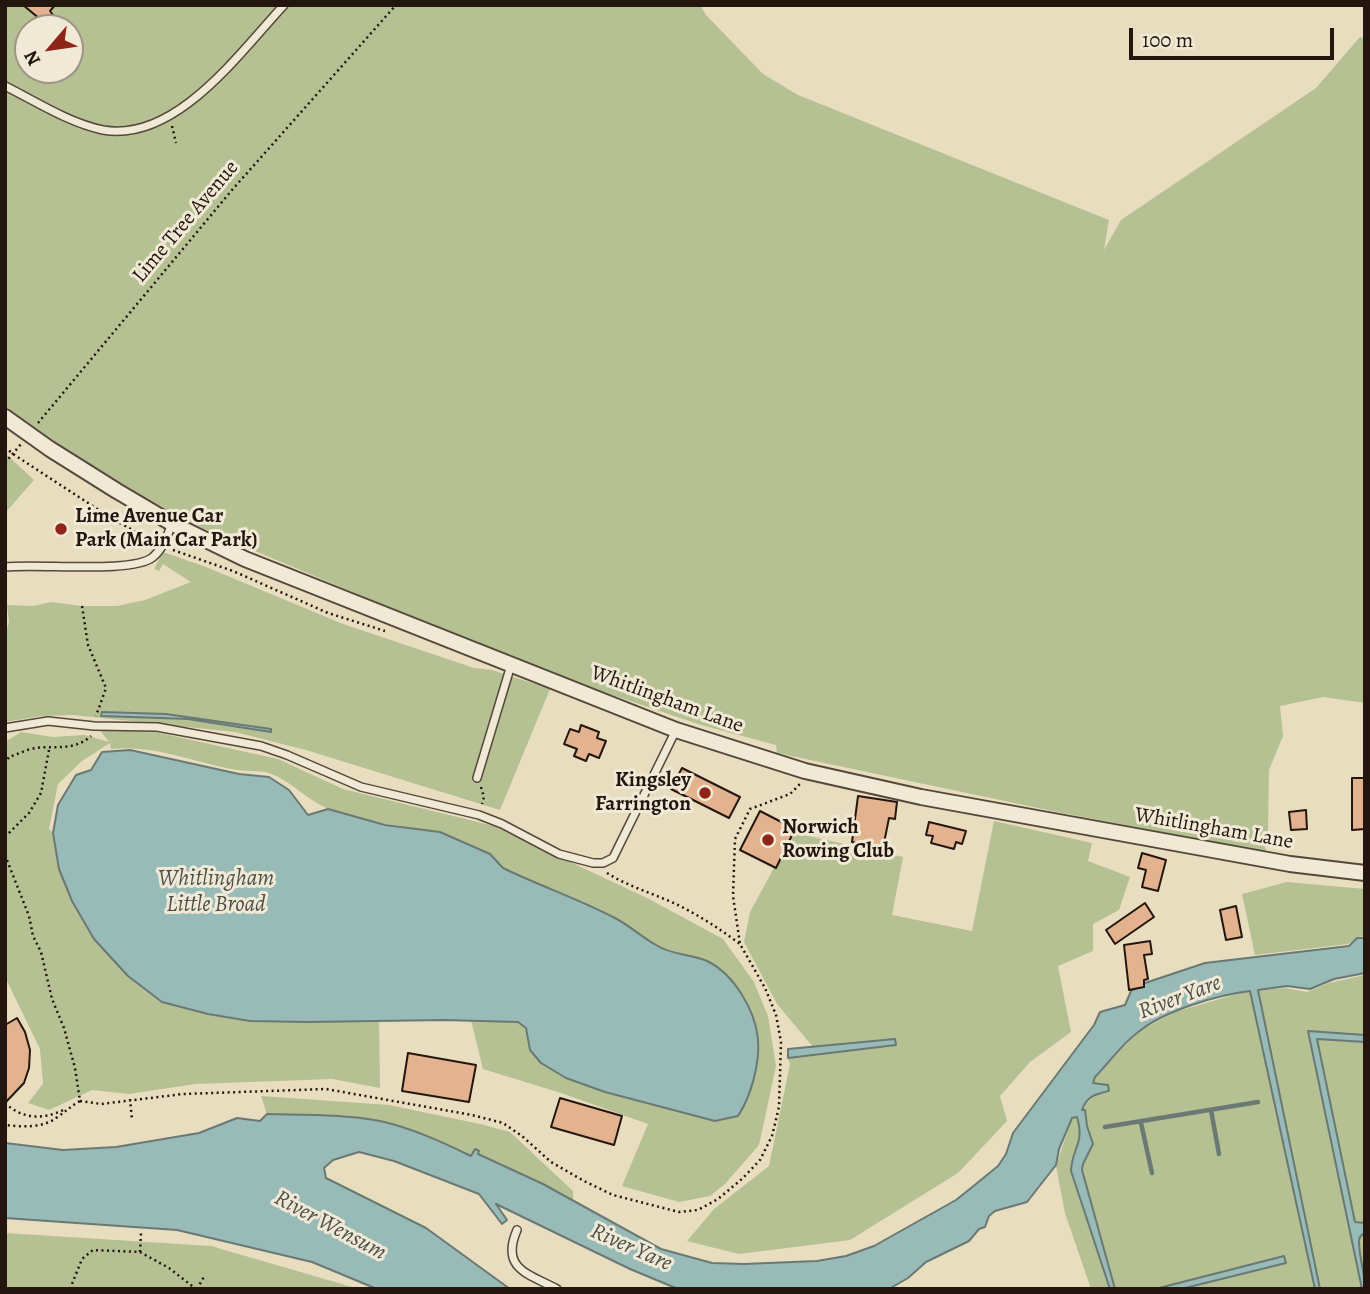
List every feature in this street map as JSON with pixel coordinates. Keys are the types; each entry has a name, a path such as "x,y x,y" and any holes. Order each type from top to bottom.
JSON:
{"street":[{"name":"Whitlingham Lane","path":"5,417 117,491 173,524 245,559 676,730 806,771 948,802 1290,864 1365,873"}],"lane":[{"path":"5,86 72,119 103,130 140,129 170,116 211,84 284,5"},
{"path":"5,567 117,567 143,564 163,547 173,524"},
{"path":"477,778 512,664"},
{"path":"5,728 48,721 93,726 157,727 261,746 361,787 479,815 559,854 593,863 603,863 613,858 676,730"},
{"path":"517,1230 512,1241 512,1255 517,1267 525,1274 557,1289"}],"path":[{"name":"Lime Tree Avenue","path":"5,463 232,190 396,5"},
{"path":"170,116 176,143"},
{"path":"6,760 32,749 76,745 92,734 98,705 106,688 89,645 82,606"},
{"path":"5,837 29,813 41,793 49,749"},
{"path":"5,1103 20,1114 34,1117 52,1115 80,1101 101,1104 183,1094 326,1089 503,1123 551,1162 613,1195 679,1212 698,1210 718,1199 760,1160 772,1136 779,1107 781,1042 776,1015 765,988 740,944 733,896 735,839 750,809 790,794 806,771"},
{"path":"477,778 484,797 479,815"},
{"path":"5,855 41,952 52,999 64,1028 75,1068 80,1101"},
{"path":"593,863 619,880 679,905 740,944"},
{"path":"130,1099 132,1120"},
{"path":"5,1125 27,1127 54,1120 66,1108"},
{"path":"140,1252 141,1233"},
{"path":"70,1289 82,1259 93,1250 140,1252 197,1289 205,1275"}],"green space":[{"path":"5,5 700,5 706,15 763,74 798,95 1109,220 1104,250 1121,220 1316,88 1360,37 1365,39 1365,703 1323,697 1280,706 1283,736 1269,770 1268,831 1263,831 1266,852 1057,812 777,753 776,745 701,725 580,684 248,548 187,521 64,448 5,408"},
{"path":"5,453 34,480 5,513"},
{"path":"163,552 343,624 474,668 492,670 550,689 500,810 306,750 235,732 73,715 42,716 5,722 5,635 9,622 7,605 33,606 51,602 82,606 117,606 145,600 191,582 163,564 159,571 154,569"},
{"path":"99,729 155,732 278,759 343,789 494,826 649,899 723,939 754,982 768,1016 776,1066 759,1145 725,1184 710,1196 679,1202 622,1186 648,1124 483,1069 471,1020 518,1022 526,1028 757,1061 758,1039 752,1013 706,961 656,946 617,919 502,868 485,853 465,842 329,809 269,773 237,770 143,749 111,749 110,743 82,761 58,784 49,829 53,833 59,869 74,905 94,939 250,1021 379,1021 380,1088 332,1079 195,1084 129,1094 92,1090 49,1110 28,1103 43,1084 40,1049 5,977 5,742 21,732 53,737 85,735 109,742"},
{"path":"994,821 1092,843 1088,861 1130,877 1119,910 1093,924 1093,951 1058,966 1071,1032 1030,1062 1000,1096 1007,1121 958,1173 850,1240 739,1254 687,1241 714,1209 769,1166 790,1064 788,1058 896,1044 895,1039 813,1047 777,1004 744,942 750,912 795,829 804,835 903,857 892,915 972,931"},
{"path":"1287,882 1365,889 1365,936 1348,944 1255,955 1242,894"},
{"path":"1365,975 1365,1289 1091,1289 1065,1213 1056,1166 1072,1118 1080,1116 1094,1097 1110,1092 1108,1085 1093,1083 1095,1077 1138,1032 1175,1012 1244,992 1285,988 1307,992 1329,983"},
{"path":"261,1096 389,1105 510,1132 573,1191 573,1201 477,1154 475,1149 471,1156 404,1127 380,1121 338,1116 267,1114"},
{"path":"5,1233 211,1246 359,1289 5,1289"}],"water":[{"path":"102,712 166,714 271,729 271,732 188,719 101,716"},
{"name":"Whitlingham Little Broad","path":"130,750 239,774 269,777 289,790 308,815 328,809 385,825 440,832 490,854 503,868 615,918 662,948 707,961 717,967 742,994 753,1016 758,1039 754,1079 738,1116 715,1121 605,1092 566,1078 541,1063 530,1050 526,1028 518,1022 250,1021 162,1002 128,976 94,939 72,901 59,869 53,833 58,805 76,775 91,770 102,752"},
{"path":"1357,938 1365,938 1365,973 1334,979 1310,989 1287,986 1258,990 1320,1289 1315,1289 1250,991 1207,1000 1175,1011 1148,1025 1131,1038 1095,1077 1093,1083 1108,1085 1109,1091 1092,1096 1082,1110 1085,1110 1093,1144 1082,1170 1115,1289 1110,1289 1071,1171 1080,1133 1077,1117 1072,1118 1059,1149 1056,1165 1027,1202 995,1211 989,1216 985,1227 979,1229 969,1241 926,1262 908,1278 889,1289 678,1289 630,1269 496,1204 507,1220 502,1224 479,1194 394,1161 359,1152 333,1160 324,1168 326,1178 426,1228 510,1289 377,1289 312,1262 177,1230 5,1218 5,1143 63,1150 116,1147 199,1133 237,1118 260,1121 267,1114 324,1115 392,1124 471,1156 475,1149 479,1151 478,1154 543,1184 661,1249 712,1263 817,1261 846,1256 874,1246 956,1200 998,1166 1006,1154 1013,1133 1094,1025 1100,1012 1125,1005 1131,991 1145,983 1205,963 1349,946"},
{"path":"1308,1031 1365,1035 1365,1042 1317,1039 1355,1222 1365,1223 1365,1232 1359,1242 1365,1289 1362,1289"},
{"path":"895,1039 896,1045 788,1058 788,1049"},
{"path":"1284,1256 1286,1263 1181,1289 1155,1289"}],"building":[{"path":"23,5 55,5 50,11 52,14 34,14"},
{"path":"581,725 599,732 597,738 606,741 599,758 589,754 586,761 574,756 577,749 564,744 570,729 579,732"},
{"name":"Kingsley Farrington","path":"682,768 740,797 729,818 671,789"},
{"path":"1352,778 1365,778 1365,829 1352,830"},
{"path":"858,796 897,802 895,819 889,818 883,848 852,842"},
{"path":"1306,810 1307,829 1291,830 1289,812"},
{"name":"Norwich Rowing Club","path":"760,811 795,829 776,868 740,850"},
{"path":"929,822 966,831 962,844 956,842 954,849 931,843 933,836 926,835"},
{"path":"1142,853 1166,860 1158,891 1142,887 1146,870 1138,868"},
{"path":"1145,903 1154,917 1115,944 1106,930"},
{"path":"1236,906 1242,937 1226,940 1220,910"},
{"path":"1150,941 1152,954 1144,955 1148,979 1144,980 1144,987 1129,990 1124,945"},
{"path":"17,1018 25,1032 30,1050 29,1068 24,1083 5,1103 5,1025"},
{"path":"408,1053 476,1065 469,1102 402,1091"},
{"path":"560,1098 622,1116 614,1145 551,1127"}],"waterway":[{"path":"1105,1127 1258,1102"},
{"path":"1211,1110 1219,1154"},
{"path":"1141,1123 1152,1173"}],"place":[{"name":"Lime Avenue Car Park (Main Car Park)","path":"61,529"},
{"name":"Kingsley Farrington","path":"705,793"},
{"name":"Norwich Rowing Club","path":"768,840"}],"water label":[{"name":"River Yare","path":"1180,998"},
{"name":"River Wensum","path":"330,1226"},
{"name":"River Yare","path":"631,1248"}]}
